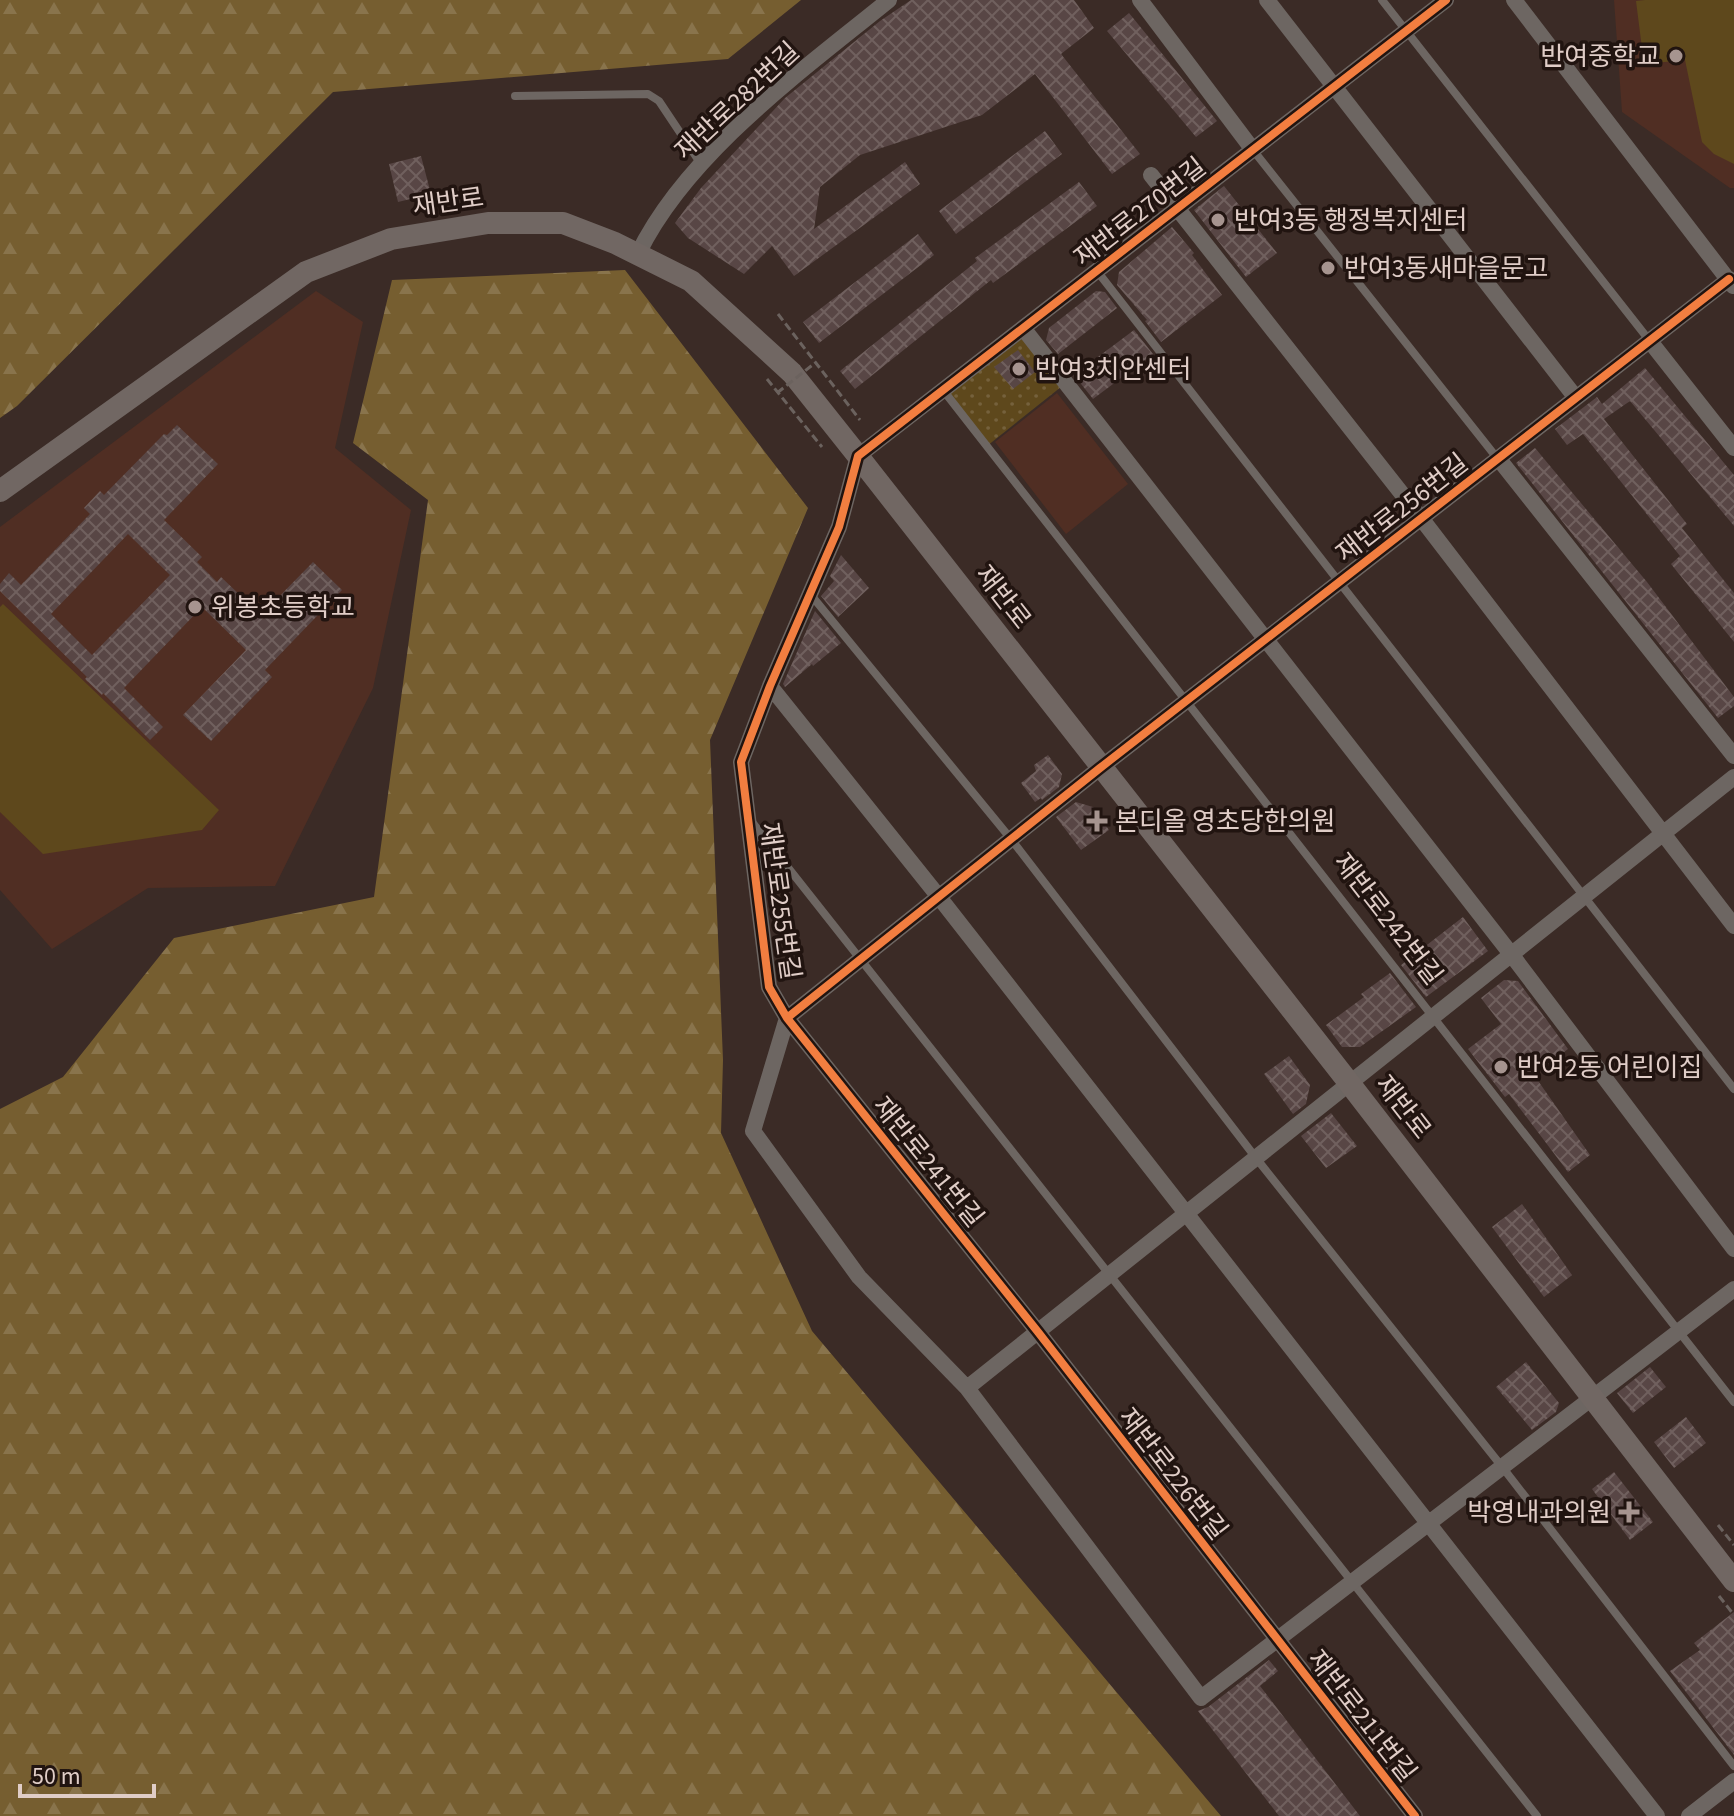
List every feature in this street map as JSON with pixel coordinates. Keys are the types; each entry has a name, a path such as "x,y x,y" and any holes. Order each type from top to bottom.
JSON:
{"main road":[{"name":"재반로","path":"0,491 306,272 391,239 488,223 563,223 638,254 691,281 792,373 1350,1084 1734,1581"}],"street":[{"name":"재반로282번길","path":"638,254 652,225 701,165 772,95 889,0"},
{"path":"1140,0 1253,150"},
{"path":"1267,0 1576,398"},
{"name":"재반로270번길","path":"858,456 1446,0"},
{"name":"재반로256번길","path":"1100,768 1649,340 1731,283 1514,0"},
{"name":"재반로256번길","path":"1151,175 1421,518"},
{"path":"1023,328 1511,954 1734,1249"},
{"path":"1649,340 1734,448"},
{"name":"재반로255번길","path":"858,456 839,527 770,686 741,762 769,987 787,1018 1100,768"},
{"path":"1498,458 1734,756"},
{"path":"1421,518 1665,832 1734,926"},
{"path":"770,686 939,897 1657,1816"},
{"name":"재반로242번길","path":"1350,1084 1734,777"},
{"path":"787,1018 753,1131 859,1277 967,1388 1201,1698 1734,1289"},
{"name":"재반로241번길","path":"787,1018 1038,1332"},
{"path":"967,1388 1350,1084"},
{"name":"재반로226번길","path":"1038,1332 1277,1640"},
{"name":"재반로211번길","path":"1277,1640 1415,1816"},
{"path":"1689,1816 1734,1781"}],"lane":[{"path":"1382,0 1649,340"},
{"path":"515,96 648,94 659,101 701,165"},
{"name":"재반로256번길","path":"1253,150 1498,458"},
{"name":"재반로256번길","path":"1097,271 1340,582"},
{"path":"943,390 1186,701"},
{"path":"1340,582 1734,1089"},
{"path":"810,595 1011,839 1256,1158 1503,1468 1734,1766"},
{"name":"재반로242번길","path":"1186,701 1434,1016"},
{"name":"재반로255번길","path":"747,815 861,959"},
{"path":"861,959 1537,1816"},
{"path":"1434,1016 1734,1402"}],"path":[{"path":"778,314 860,420"},
{"path":"815,363 777,393 822,447"}],"shaded area":[{"name":"반여중학교","path":"1614,0 1734,0 1734,188 1622,112"},
{"path":"1734,0 1734,164 1714,154 1702,142 1685,60 1644,64 1636,1"},
{"name":"위봉초등학교","path":"316,291 363,322 335,448 411,510 373,688 275,886 148,888 52,949 0,890 0,527"},
{"path":"1023,328 1066,383 987,446 943,390"},
{"path":"1057,393 1128,484 1066,534 995,442"},
{"path":"3,604 219,810 202,830 43,854 0,812 0,607"}],"green space":[{"path":"0,0 801,0 728,59 333,92 17,406 0,418"},
{"path":"625,270 808,508 710,740 723,1060 721,1133 812,1331 1221,1816 0,1816 0,1109 63,1077 174,938 374,897 428,500 353,443 392,280"}],"building":[{"path":"911,0 1074,0 1094,28 1061,54 1140,154 1112,174 1035,74 982,115 860,155 820,187 814,229 905,162 920,184 794,276 772,246 744,274 688,238 675,223 701,188 785,98 880,21"},
{"path":"1129,13 1217,121 1196,137 1107,31"},
{"path":"1045,131 1062,154 956,234 939,211"},
{"path":"421,156 431,194 398,202 389,164"},
{"path":"1079,182 1097,206 993,283 991,280 855,389 840,371 977,261 975,258"},
{"path":"1224,186 1277,253 1246,277 1194,210"},
{"path":"1172,227 1222,295 1161,342 1117,285 1119,272"},
{"path":"918,234 934,255 819,343 803,322"},
{"path":"1096,291 1105,292 1117,308 1058,354 1046,340 1049,328"},
{"path":"1134,330 1153,354 1093,399 1074,375"},
{"path":"1018,350 1035,372 1013,389 994,367"},
{"path":"1645,368 1734,475 1734,526 1630,401 1604,419 1687,524 1682,528 1734,593 1734,642 1671,564 1680,556 1583,434 1567,445 1555,429 1597,397 1602,404"},
{"path":"177,425 218,464 164,520 202,557 197,562 217,582 221,577 261,615 313,562 342,590 265,670 272,677 211,741 183,715 246,650 202,607 124,688 163,727 150,740 85,679 87,677 0,591 0,584 9,573 21,585 90,514 84,508 100,491 104,495 164,434 167,435","holes":["128,534 170,575 92,655 51,614"]},
{"path":"1535,448 1647,582 1734,697 1734,706 1718,718 1516,463"},
{"path":"841,555 869,588 838,617 821,596 834,581 830,576"},
{"path":"815,611 841,643 785,687 783,684"},
{"path":"1048,755 1062,774 1059,787 1035,802 1021,783 1036,771 1034,765"},
{"path":"1076,802 1093,807 1109,830 1081,850 1056,817"},
{"path":"1463,917 1488,951 1426,997 1401,965"},
{"path":"1390,973 1416,1007 1360,1047 1342,1047 1326,1025"},
{"path":"1504,980 1518,981 1568,1049 1534,1075 1590,1155 1568,1172 1509,1094 1505,1097 1468,1049 1501,1024 1481,998"},
{"path":"1289,1056 1310,1085 1306,1104 1293,1114 1264,1074"},
{"path":"1331,1113 1357,1146 1326,1168 1301,1136"},
{"path":"1522,1204 1572,1275 1544,1297 1492,1227"},
{"path":"1526,1362 1559,1403 1556,1412 1532,1430 1496,1387"},
{"path":"1650,1367 1666,1387 1633,1413 1617,1393"},
{"path":"1686,1417 1706,1443 1674,1468 1654,1442"},
{"path":"1614,1472 1653,1522 1630,1540 1592,1489"},
{"path":"1734,1612 1734,1755 1670,1671 1700,1650 1694,1643"},
{"path":"1269,1660 1278,1671 1260,1686 1360,1816 1279,1816 1198,1711 1208,1707"}],"cycle path":[{"path":"1415,1816 1038,1332 787,1018 769,987 741,762 770,686 839,527 858,456 1446,0"},
{"path":"787,1018 1100,768 1729,279"}],"place":[{"name":"반여중학교","path":"1676,56"},
{"name":"반여3동 행정복지센터","path":"1218,220"},
{"name":"반여3동새마을문고","path":"1328,268"},
{"name":"반여3치안센터","path":"1019,369"},
{"name":"위봉초등학교","path":"195,607"},
{"name":"본디올 영초당한의원","path":"1097,821"},
{"name":"반여2동 어린이집","path":"1501,1067"},
{"name":"박영내과의원","path":"1629,1512"}]}
